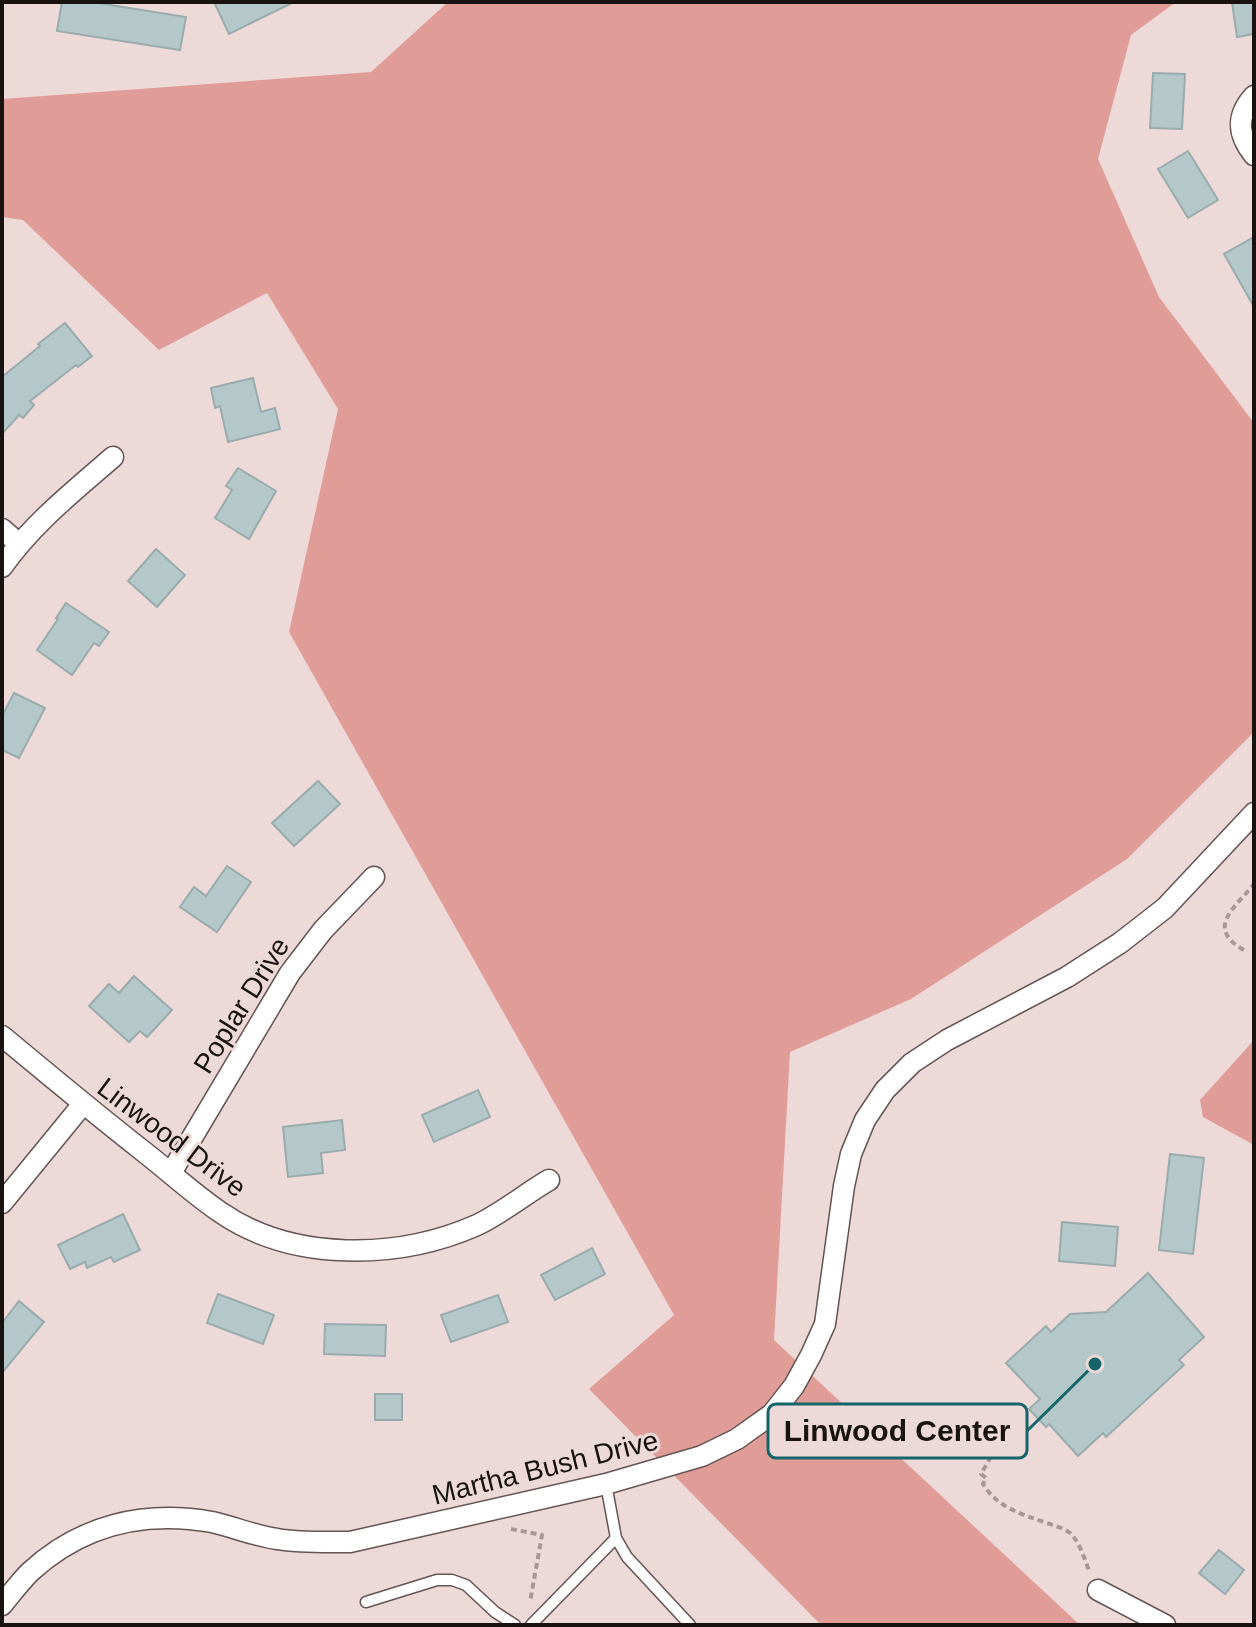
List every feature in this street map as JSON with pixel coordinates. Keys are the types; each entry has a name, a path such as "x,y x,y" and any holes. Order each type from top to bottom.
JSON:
{"street":[{"path":"1254,96 1241,117 1240,129 1243,141 1254,155"},
{"path":"2,567 18,543 113,457"},
{"path":"2,529 18,543"},
{"name":"Martha Bush Drive","path":"2,1605 29,1573 57,1550 91,1532 137,1520 178,1518 276,1539 350,1542 606,1484 702,1456 737,1439 772,1414 794,1386 825,1324 851,1154 865,1120 885,1090 912,1063 947,1040 1067,977 1120,943 1165,908 1254,813"},
{"name":"Poplar Drive","path":"171,1173 290,973 323,930 374,877"},
{"name":"Linwood Drive","path":"2,1036 222,1213 262,1234 298,1246 340,1250 384,1249 431,1241 485,1221 549,1180"},
{"path":"2,1203 83,1104"},
{"path":"1098,1590 1165,1625"}],"lane":[{"path":"606,1484 616,1538 627,1557 690,1625"},
{"path":"531,1625 616,1538"},
{"path":"366,1602 437,1580 452,1580 466,1585 495,1612 515,1625"}],"path":[{"path":"1244,950 1231,943 1223,929 1231,913 1254,884"},
{"path":"996,1448 981,1474 986,1478 983,1484 989,1493 1011,1511 1063,1528 1073,1535 1098,1590"},
{"path":"498,1508 506,1527 542,1535 528,1610"}],"shaded area":[{"path":"448,2 1176,2 1131,35 1098,159 1159,297 1254,423 1254,732 1127,859 911,999 790,1052 774,1340 1080,1625 821,1625 589,1389 674,1315 289,632 338,409 267,293 159,350 23,220 2,217 2,99 371,72"},
{"path":"1254,1040 1254,1145 1203,1117 1200,1100"}],"building":[{"path":"62,2 92,2 186,17 180,50 57,31"},
{"path":"214,2 294,2 229,34"},
{"path":"1232,2 1254,2 1254,34 1237,37"},
{"path":"1153,73 1185,74 1182,129 1150,128"},
{"path":"1188,151 1218,200 1188,218 1158,169"},
{"path":"1254,237 1254,307 1224,254"},
{"path":"65,323 92,356 30,401 34,405 23,418 19,415 2,434 2,377"},
{"path":"253,378 261,412 275,408 280,429 228,442 220,406 215,408 211,388"},
{"path":"238,468 276,491 249,539 215,518 232,490 226,486"},
{"path":"156,549 185,575 157,607 128,581"},
{"path":"66,603 109,632 99,646 94,643 72,675 37,650"},
{"path":"14,693 45,708 19,758 2,750 2,716"},
{"path":"318,781 340,804 294,846 272,823"},
{"path":"227,866 251,882 217,932 180,907 194,887 206,896"},
{"path":"134,976 172,1010 147,1037 140,1031 129,1042 89,1006 109,984 119,993"},
{"path":"478,1090 490,1117 434,1142 422,1115"},
{"path":"342,1120 345,1150 321,1153 323,1173 288,1177 283,1127"},
{"path":"1170,1154 1204,1158 1193,1254 1159,1250"},
{"path":"123,1214 140,1250 114,1262 111,1257 87,1268 85,1262 70,1269 58,1245"},
{"path":"1062,1222 1118,1227 1115,1266 1059,1261"},
{"path":"592,1248 605,1274 555,1300 541,1275"},
{"path":"1148,1273 1204,1337 1179,1360 1184,1365 1106,1437 1103,1433 1078,1456 1049,1424 1046,1427 1029,1409 1040,1399 1006,1363 1046,1326 1051,1332 1070,1314 1106,1312"},
{"path":"218,1294 274,1315 263,1344 207,1323"},
{"path":"498,1295 508,1322 451,1342 441,1315"},
{"path":"19,1301 44,1322 2,1373 2,1323"},
{"path":"325,1324 386,1325 385,1356 324,1354"},
{"path":"375,1394 402,1394 402,1420 375,1420"},
{"path":"1219,1550 1244,1570 1225,1594 1199,1573"}],"place":[{"name":"Linwood Center","path":"1095,1364"}]}
